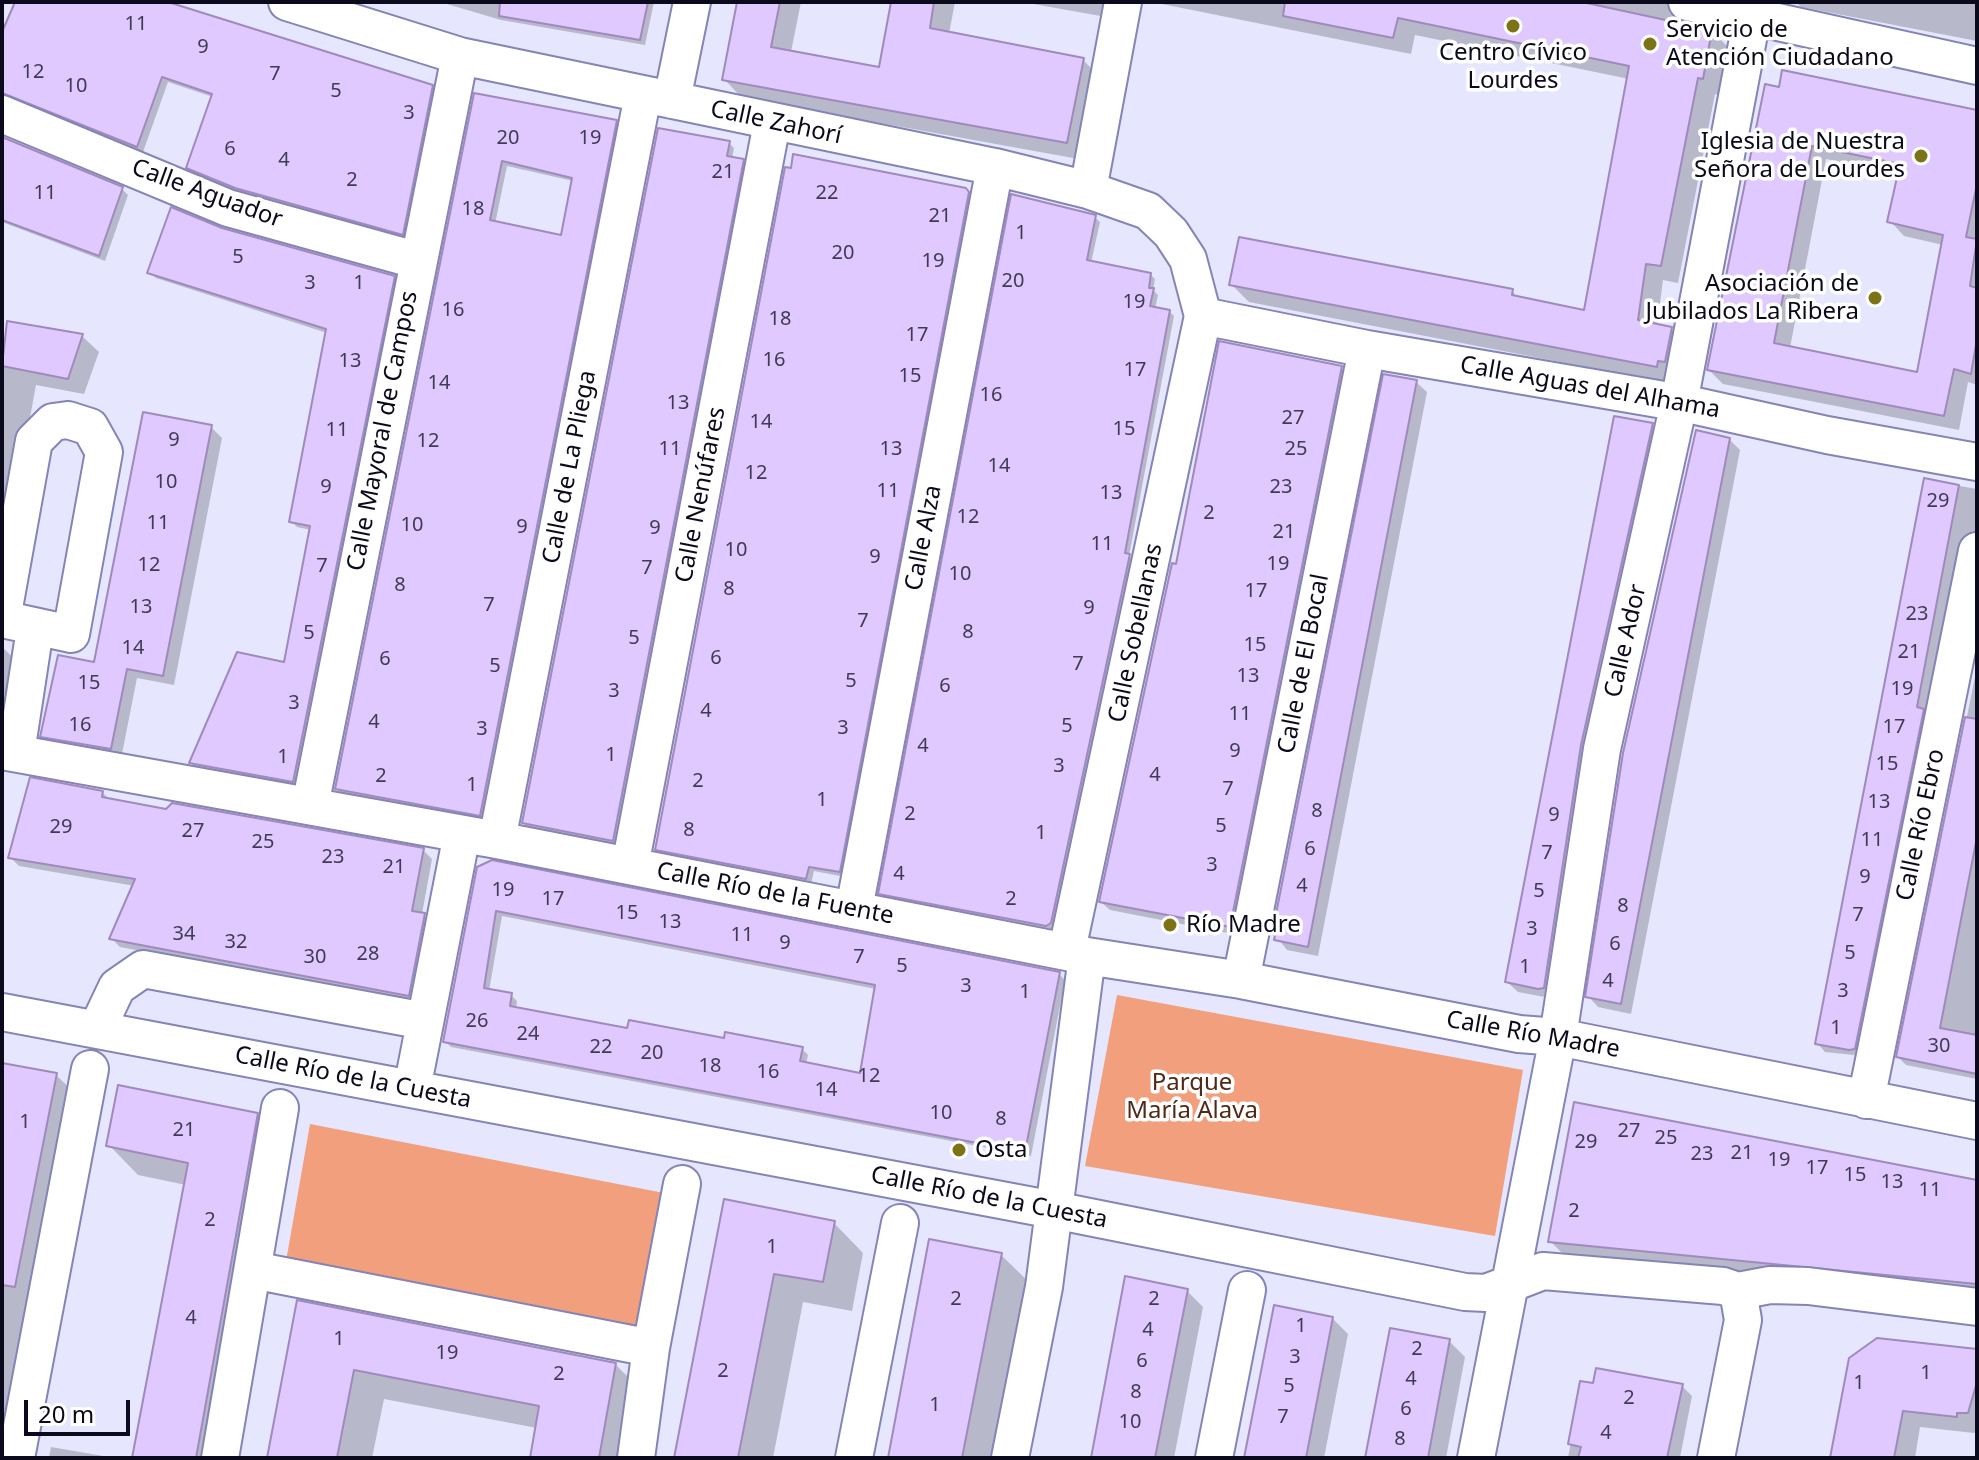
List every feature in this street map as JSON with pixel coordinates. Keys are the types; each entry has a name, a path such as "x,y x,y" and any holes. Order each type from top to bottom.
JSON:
{"street":[{"name":"Calle Zahorí","path":"287,2 460,56 995,167 1088,190 1148,211 1171,233 1188,259 1203,316"},
{"name":"Calle de La Pliega","path":"480,837 657,97 692,2"},
{"path":"1088,190 1123,2"},
{"path":"1687,2 1754,8 1977,66"},
{"name":"Calle Ador","path":"1476,1458 1558,1037 1602,749 1679,403 1754,8"},
{"name":"Calle Mayoral de Campos","path":"310,806 416,260 460,56"},
{"name":"Calle Aguador","path":"2,114 228,208 416,260"},
{"name":"Calle Nenúfares","path":"630,866 772,123"},
{"name":"Calle Alza","path":"854,909 995,167"},
{"name":"Calle Aguas del Alhama","path":"1203,316 1367,349 1679,403 1827,435 1977,462"},
{"name":"Calle Sobellanas","path":"1010,1458 1044,1287 1077,953 1203,316"},
{"name":"Calle de El Bocal","path":"1241,980 1367,349"},
{"path":"53,422 79,422 99,438 104,452 71,634 35,629 2,619 34,441 53,422"},
{"name":"Calle Río Ebro","path":"1866,1100 1977,551"},
{"path":"9,752 35,629"},
{"name":"Calle Río de la Fuente","path":"9,752 480,837 1077,953"},
{"path":"412,1089 425,1021 480,837"},
{"name":"Calle Río Madre","path":"1077,953 1241,980 1519,1034 1558,1037 1977,1121"},
{"path":"97,1029 117,987 143,969 425,1021"},
{"name":"Calle Río de la Cuesta","path":"2,1012 1054,1210 1465,1292 1486,1293 1543,1271 1723,1286 1738,1291 1770,1285 1808,1286 1977,1307"},
{"path":"16,1458 90,1069"},
{"path":"220,1458 280,1108"},
{"path":"636,1458 651,1348 682,1184"},
{"path":"854,1458 900,1223"},
{"path":"253,1270 651,1348"},
{"path":"1214,1458 1247,1290"},
{"path":"1716,1458 1743,1320 1738,1291"}],"green space":[{"name":"Parque María Alava","path":"1117,995 1523,1070 1495,1236 1085,1166"},
{"path":"310,1124 669,1194 646,1333 285,1267"}],"building":[{"path":"15,2 168,2 433,85 403,235 235,188 186,168 212,94 162,77 137,147 2,93 2,32"},
{"path":"500,2 648,2 640,40 499,16"},
{"path":"737,2 780,2 771,47 879,67 891,2 934,2 930,28 1084,58 1067,143 722,80"},
{"path":"1285,2 1582,2 1712,30 1703,79 1698,78 1661,266 1646,264 1638,320 1672,327 1665,362 1658,361 1657,367 1229,285 1239,237 1513,289 1512,295 1584,310 1629,66 1398,18 1393,38 1283,16"},
{"path":"1782,70 1977,110 1977,184 1966,237 1977,239 1970,286 1977,288 1977,339 1971,374 1954,369 1944,416 1707,370 1765,84 1779,87","holes":["1812,146 1900,164 1887,222 1943,235 1917,372 1774,343"]},
{"path":"474,93 617,120 480,816 335,789","holes":["502,161 572,178 561,235 490,220"]},
{"path":"658,128 730,141 727,156 744,159 613,841 522,823"},
{"path":"2,137 123,187 99,256 2,220"},
{"path":"793,154 966,188 969,192 840,872 809,867 806,879 655,850 785,167 791,168"},
{"path":"1011,194 1096,215 1087,260 1151,273 1149,288 1154,288 1150,306 1170,310 1125,553 1130,554 1051,923 1046,926 878,894"},
{"path":"171,207 222,228 395,276 293,782 189,763 237,652 284,662 310,526 289,522 326,329 147,273"},
{"path":"7,321 83,334 68,379 2,366"},
{"path":"1219,341 1342,366 1230,927 1099,902 1172,563 1176,564"},
{"path":"1383,374 1417,380 1308,947 1274,940 1275,935 1272,934"},
{"path":"143,412 212,425 163,676 127,669 111,749 40,737 58,655 94,662"},
{"path":"1614,416 1653,423 1581,745 1544,988 1538,989 1505,982"},
{"path":"1696,430 1730,438 1621,1004 1585,997 1623,753"},
{"path":"1924,478 1959,485 1917,707 1924,709 1855,1049 1849,1050 1815,1044"},
{"path":"1965,717 1977,719 1977,837 1940,1028 1977,1035 1977,1074 1896,1057"},
{"path":"30,777 103,791 102,797 166,809 172,803 424,848 412,911 425,913 409,996 109,939 135,879 8,858"},
{"path":"492,860 1060,972 1025,1152 443,1042 477,867","holes":["496,911 875,985 860,1073 800,1061 803,1047 725,1032 724,1038 629,1020 627,1028 510,1006 512,993 484,988"]},
{"path":"2,1063 57,1073 15,1287 2,1285"},
{"path":"118,1085 258,1113 196,1458 132,1458 188,1163 106,1146"},
{"path":"1574,1102 1977,1180 1977,1284 1548,1242"},
{"path":"724,1199 835,1221 823,1282 774,1274 738,1458 674,1458"},
{"path":"929,1239 1002,1253 962,1458 888,1458"},
{"path":"1125,1276 1188,1289 1155,1458 1091,1458"},
{"path":"297,1300 616,1363 599,1458 530,1458 539,1406 354,1370 337,1458 267,1458"},
{"path":"1274,1305 1333,1317 1306,1458 1244,1458"},
{"path":"1390,1328 1450,1339 1428,1458 1365,1458"},
{"path":"1877,1338 1977,1349 1977,1382 1968,1413 1957,1413 1957,1417 1903,1411 1894,1458 1830,1458 1849,1358"},
{"path":"1596,1368 1683,1384 1667,1458 1578,1458 1581,1447 1568,1444 1580,1381 1593,1383"}],"place":[{"name":"Centro Cívico Lourdes","path":"1513,26"},
{"name":"Servicio de Atención Ciudadano","path":"1650,44"},
{"name":"Iglesia de Nuestra Señora de Lourdes","path":"1921,156"},
{"name":"Asociación de Jubilados La Ribera","path":"1875,298"},
{"name":"Río Madre","path":"1170,925"},
{"name":"Osta","path":"959,1150"}]}
